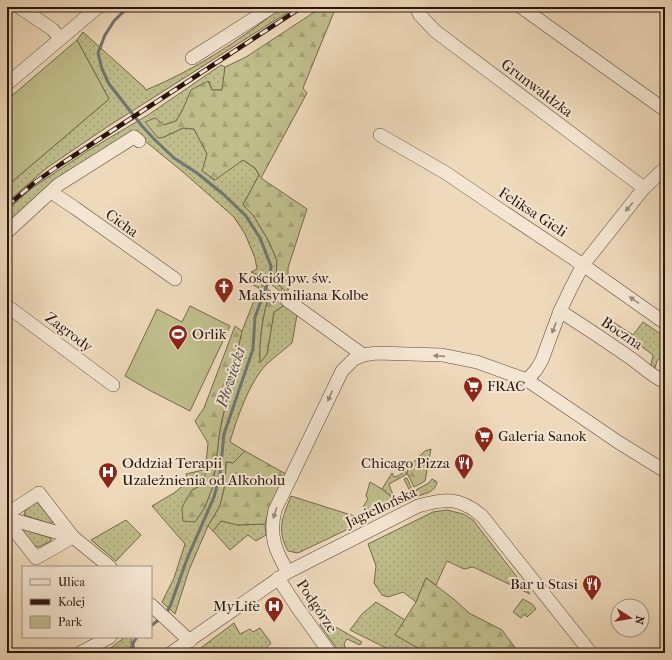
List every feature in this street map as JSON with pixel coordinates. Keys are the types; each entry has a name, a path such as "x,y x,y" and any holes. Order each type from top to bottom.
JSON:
{"street":[{"path":"19,7 52,29 60,38"},
{"path":"7,84 98,7"},
{"path":"192,58 272,7"},
{"name":"Grunwaldzka","path":"416,7 420,15 435,31 644,188"},
{"path":"521,7 665,110"},
{"name":"Feliksa Gieli","path":"380,135 446,172 583,265 665,323"},
{"path":"7,232 64,181 134,137 139,141"},
{"path":"527,380 542,360 560,311 570,288 583,265 644,188 665,168"},
{"name":"Cicha","path":"50,192 175,279"},
{"path":"287,300 363,355 376,353 442,355 477,362 527,380 618,442 665,471"},
{"name":"Zagrody","path":"7,306 113,385"},
{"name":"Boczna","path":"560,311 597,334 642,366 657,379 665,382"},
{"name":"Podgórze","path":"330,653 297,607 283,575 273,539 273,520 275,510 342,371 354,359 363,355"},
{"path":"7,514 39,493 73,537 109,566"},
{"name":"Jagiellońska","path":"171,653 283,575 418,506 448,500 461,502 473,508 482,516 591,653"},
{"path":"7,518 73,537"},
{"path":"7,521 40,562 73,537"},
{"path":"154,608 190,641"},
{"path":"80,653 108,638"}],"green space":[{"path":"282,7 296,7 107,127 48,167 7,202 7,186 109,99 77,40 83,32 146,90 199,64 250,31"},
{"path":"322,7 336,7 303,88 307,93 261,178 307,209 288,268 288,294 276,282 277,260 267,238 253,215 243,205 259,175 255,168 243,160 215,180 202,171 207,154 194,129 183,128 164,137 158,138 145,122 155,118 164,125 176,121 191,90 208,81 212,90 222,90 225,67 246,57"},
{"path":"77,40 109,99 7,186 7,100"},
{"path":"221,65 225,67 223,90 212,90 209,81 182,111 176,121 164,125 164,137 183,128 194,129 207,154 203,171 214,180 243,160 255,168 259,175 243,205 253,215 267,238 277,260 276,282 282,288 281,292 262,277 251,272 257,269 255,258 245,234 234,217 136,132 7,227 7,210 32,188 89,150 148,115"},
{"path":"256,280 270,291 262,326 260,362 267,354 274,312 286,304 297,315 292,343 269,362 260,372 244,401 230,442 245,451 233,463 226,462 225,485 220,506 208,526 189,570 175,614 162,602 174,578 185,544 152,506 174,493 189,481 186,474 207,469 204,484 192,490 195,521 205,507 213,486 220,430 242,331 259,288 249,283"},
{"path":"270,291 286,304 274,312 267,354 260,363 262,327"},
{"name":"Orlik","path":"190,306 230,326 190,411 125,376 157,309 182,322"},
{"path":"610,320 633,335 643,322 665,337 665,352 657,361 654,371 651,365 653,355 609,322"},
{"path":"235,326 242,331 220,429 213,486 205,507 195,522 183,521 182,507 192,490 204,484 208,443 195,421 204,408"},
{"path":"431,449 425,481 414,487 407,473 408,467 425,451"},
{"path":"245,451 286,474 269,509 265,524 238,525 221,521 213,531 208,526 220,506 225,485 226,462 233,463"},
{"path":"405,471 407,474 389,484 396,500 382,489 392,473 394,477"},
{"path":"407,478 415,497 400,504 396,501 411,493 404,479"},
{"path":"432,479 437,482 434,488 430,492 418,496 416,490 429,483"},
{"path":"370,482 382,489 400,504 379,511 363,507 368,499 366,496"},
{"path":"291,496 367,520 298,553 288,551 282,536 282,523"},
{"path":"35,502 38,503 53,522 51,524 24,515 25,511"},
{"path":"447,510 463,514 473,520 530,594 473,567 464,569 447,561 436,585 426,578 416,602 403,592 388,597 382,595 374,583 376,566 368,544 433,512"},
{"path":"126,520 141,535 116,561 91,540"},
{"path":"221,521 238,525 265,524 266,535 256,541 248,535 230,550 213,531"},
{"path":"22,529 51,538 51,541 39,547 35,546 21,530"},
{"path":"426,578 455,600 469,613 502,630 519,653 427,653 395,635 416,602"},
{"path":"523,599 532,604 536,609 527,617 524,614 521,618 513,612"},
{"path":"376,602 405,620 396,634 427,653 396,653 350,630 362,614"},
{"path":"324,621 362,642 360,645 347,639 344,644 347,653 340,653 320,625 321,622"},
{"path":"234,623 240,634 250,629 253,632 260,628 271,643 262,653 200,653 198,650"},
{"path":"124,638 132,638 130,652 101,653 107,651"}],"waterway":[{"name":"Płowiecki","path":"130,7 114,21 105,35 98,53 102,69 109,84 155,140 174,158 197,173 223,194 246,216 260,238 271,266 270,277 255,317 253,349 224,434 220,474 214,497 187,559 166,614"},
{"name":"Płowiecki","path":"152,625 161,618"},
{"name":"Płowiecki","path":"133,653 133,643 136,638"}],"railway":[{"path":"7,206 34,183 61,164 302,7"}],"place":[{"name":"Kościół pw. św. Maksymiliana Kolbe","path":"224,304"},
{"name":"Orlik","path":"178,351"},
{"name":"FRAC","path":"473,403"},
{"name":"Galeria Sanok","path":"484,453"},
{"name":"Chicago Pizza","path":"464,480"},
{"name":"Oddział Terapii Uzależnienia od Alkoholu","path":"108,489"},
{"name":"Bar u Stasi","path":"592,601"},
{"name":"MyLife","path":"274,623"}]}
